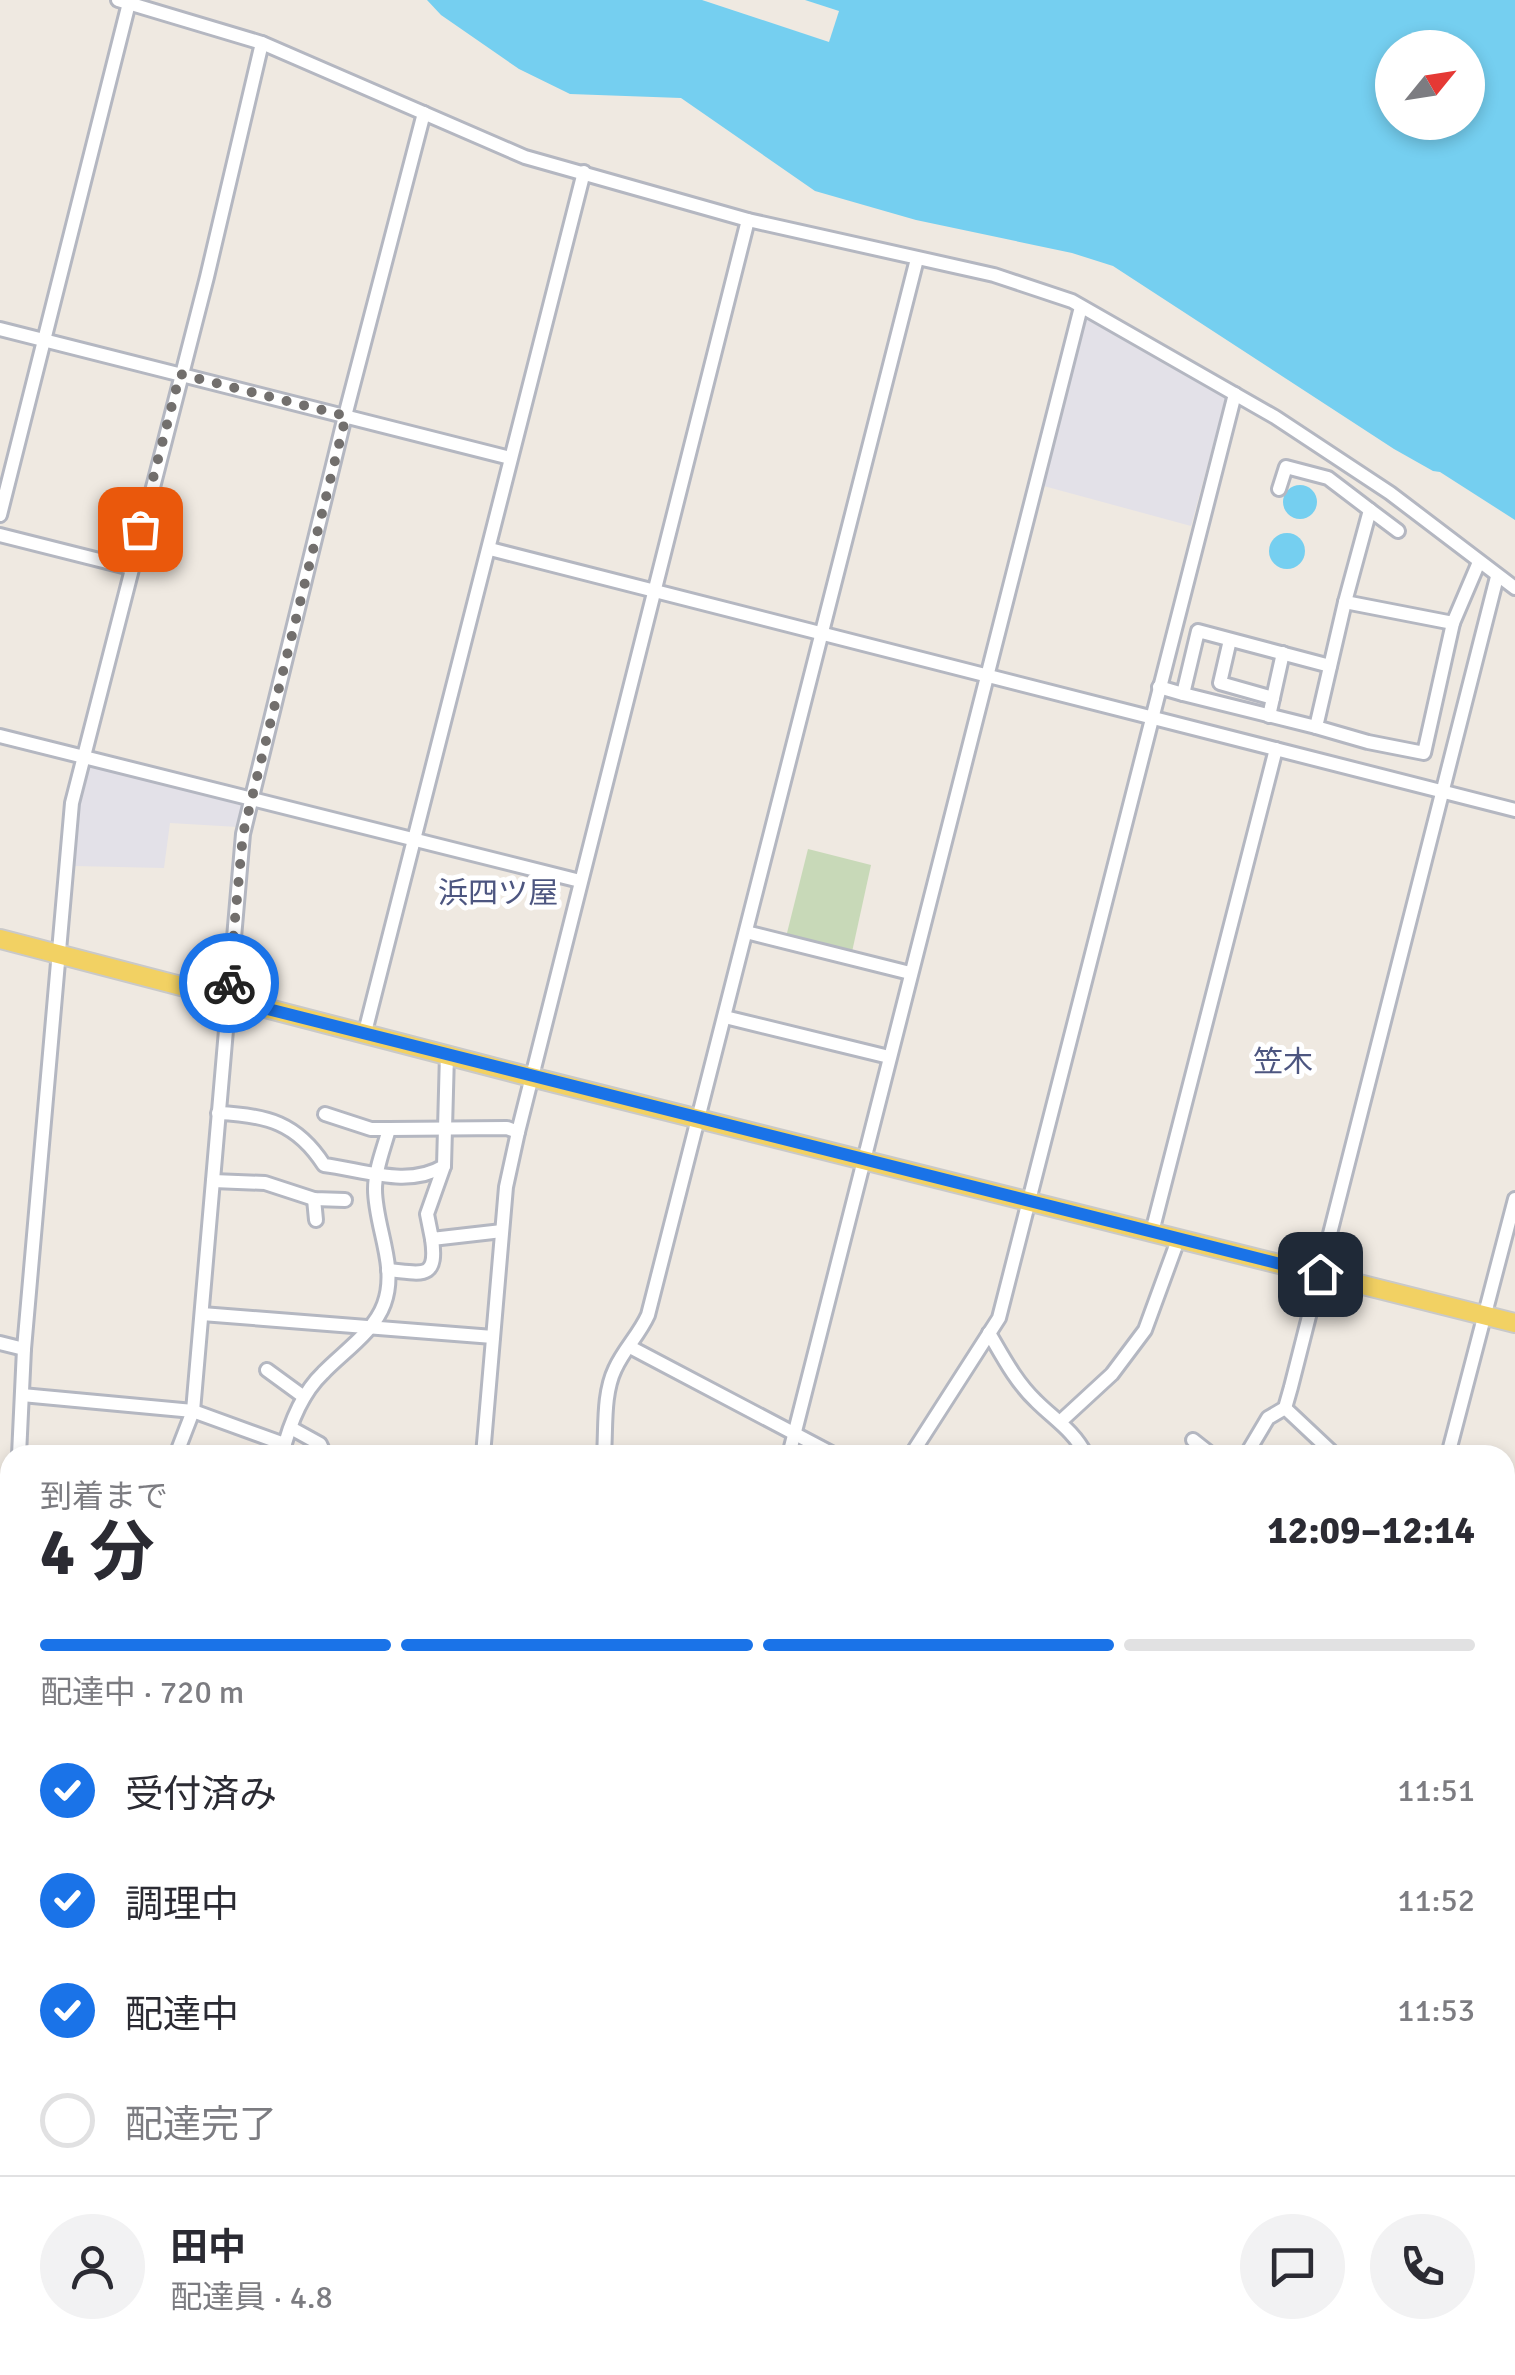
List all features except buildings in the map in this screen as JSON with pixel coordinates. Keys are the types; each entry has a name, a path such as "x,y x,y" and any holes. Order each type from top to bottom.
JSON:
{"main road":[{"path":"0,939 531,1077 1515,1323"}],"street":[{"path":"0,515 124,1 262,43 525,157 748,220 994,275 1044,290 1081,306 1276,417 1390,493 1515,588"},
{"path":"20,1445 24,1349 72,803 207,277 262,43"},
{"path":"180,1445 193,1410 243,834 424,114"},
{"path":"366,1032 584,172"},
{"path":"484,1445 506,1187 748,220"},
{"path":"605,1445 609,1384 648,1315 917,259"},
{"path":"791,1445 1081,306"},
{"path":"0,329 510,458"},
{"path":"917,1445 998,1318 1235,394"},
{"path":"1279,489 1286,466 1328,478 1398,531"},
{"path":"1316,727 1370,510"},
{"path":"0,534 131,568"},
{"path":"490,548 1515,810"},
{"path":"1159,687 1424,753 1453,624 1479,562"},
{"path":"1252,1445 1268,1418 1284,1408 1497,577"},
{"path":"1345,602 1453,624"},
{"path":"1183,694 1198,631 1330,666"},
{"path":"1216,703 1230,640"},
{"path":"1269,716 1283,653"},
{"path":"1220,683 1273,698"},
{"path":"0,736 580,882"},
{"path":"1152,1232 1276,749"},
{"path":"746,932 910,974"},
{"path":"725,1017 889,1058"},
{"path":"388,1270 426,1273 435,1258 427,1214 444,1166 448,1054"},
{"path":"218,1113 248,1114 277,1123 308,1140 324,1165 402,1179 427,1176 444,1166"},
{"path":"324,1114 371,1129 507,1128 518,1132"},
{"path":"285,1445 304,1396 368,1329 384,1305 388,1270 377,1206 376,1172 390,1129"},
{"path":"213,1181 265,1183 314,1199 345,1200"},
{"path":"314,1199 316,1220"},
{"path":"1451,1445 1515,1199"},
{"path":"432,1239 502,1231"},
{"path":"1061,1422 1112,1374 1145,1330 1178,1240"},
{"path":"202,1314 493,1337"},
{"path":"989,1334 1013,1373 1078,1445"},
{"path":"0,1343 24,1349"},
{"path":"630,1348 816,1445"},
{"path":"267,1370 304,1396"},
{"path":"22,1395 193,1410 272,1445"},
{"path":"1284,1408 1324,1445"},
{"path":"291,1428 320,1445"},
{"path":"1194,1440 1200,1445"}],"shaded area":[{"path":"1085,313 1154,350 1226,397 1191,526 1040,485"},
{"path":"87,764 246,803 238,827 170,823 164,868 74,866 76,803"}],"green space":[{"path":"808,849 871,865 852,952 786,937"}],"water":[{"path":"427,0 1515,0 1515,520 1440,472 1394,449 1113,266 1072,253 916,220 815,191 681,98 570,94 519,69 441,15"},
{"path":"1300,485 1312,490 1317,502 1312,514 1300,519 1288,514 1283,502 1288,490"},
{"path":"1287,533 1300,538 1305,551 1300,564 1287,569 1274,564 1269,551 1274,538"}],"pier":[{"path":"702,0 805,0 839,11 829,42"}],"way so far":[{"path":"140,529 180,374 346,416 250,800 243,834 229,983"}],"district":[{"name":"浜四ツ屋","path":"498,893"},
{"name":"笠木","path":"1283,1062"}],"route":[{"path":"229,983 228,999 1320,1274"}]}
